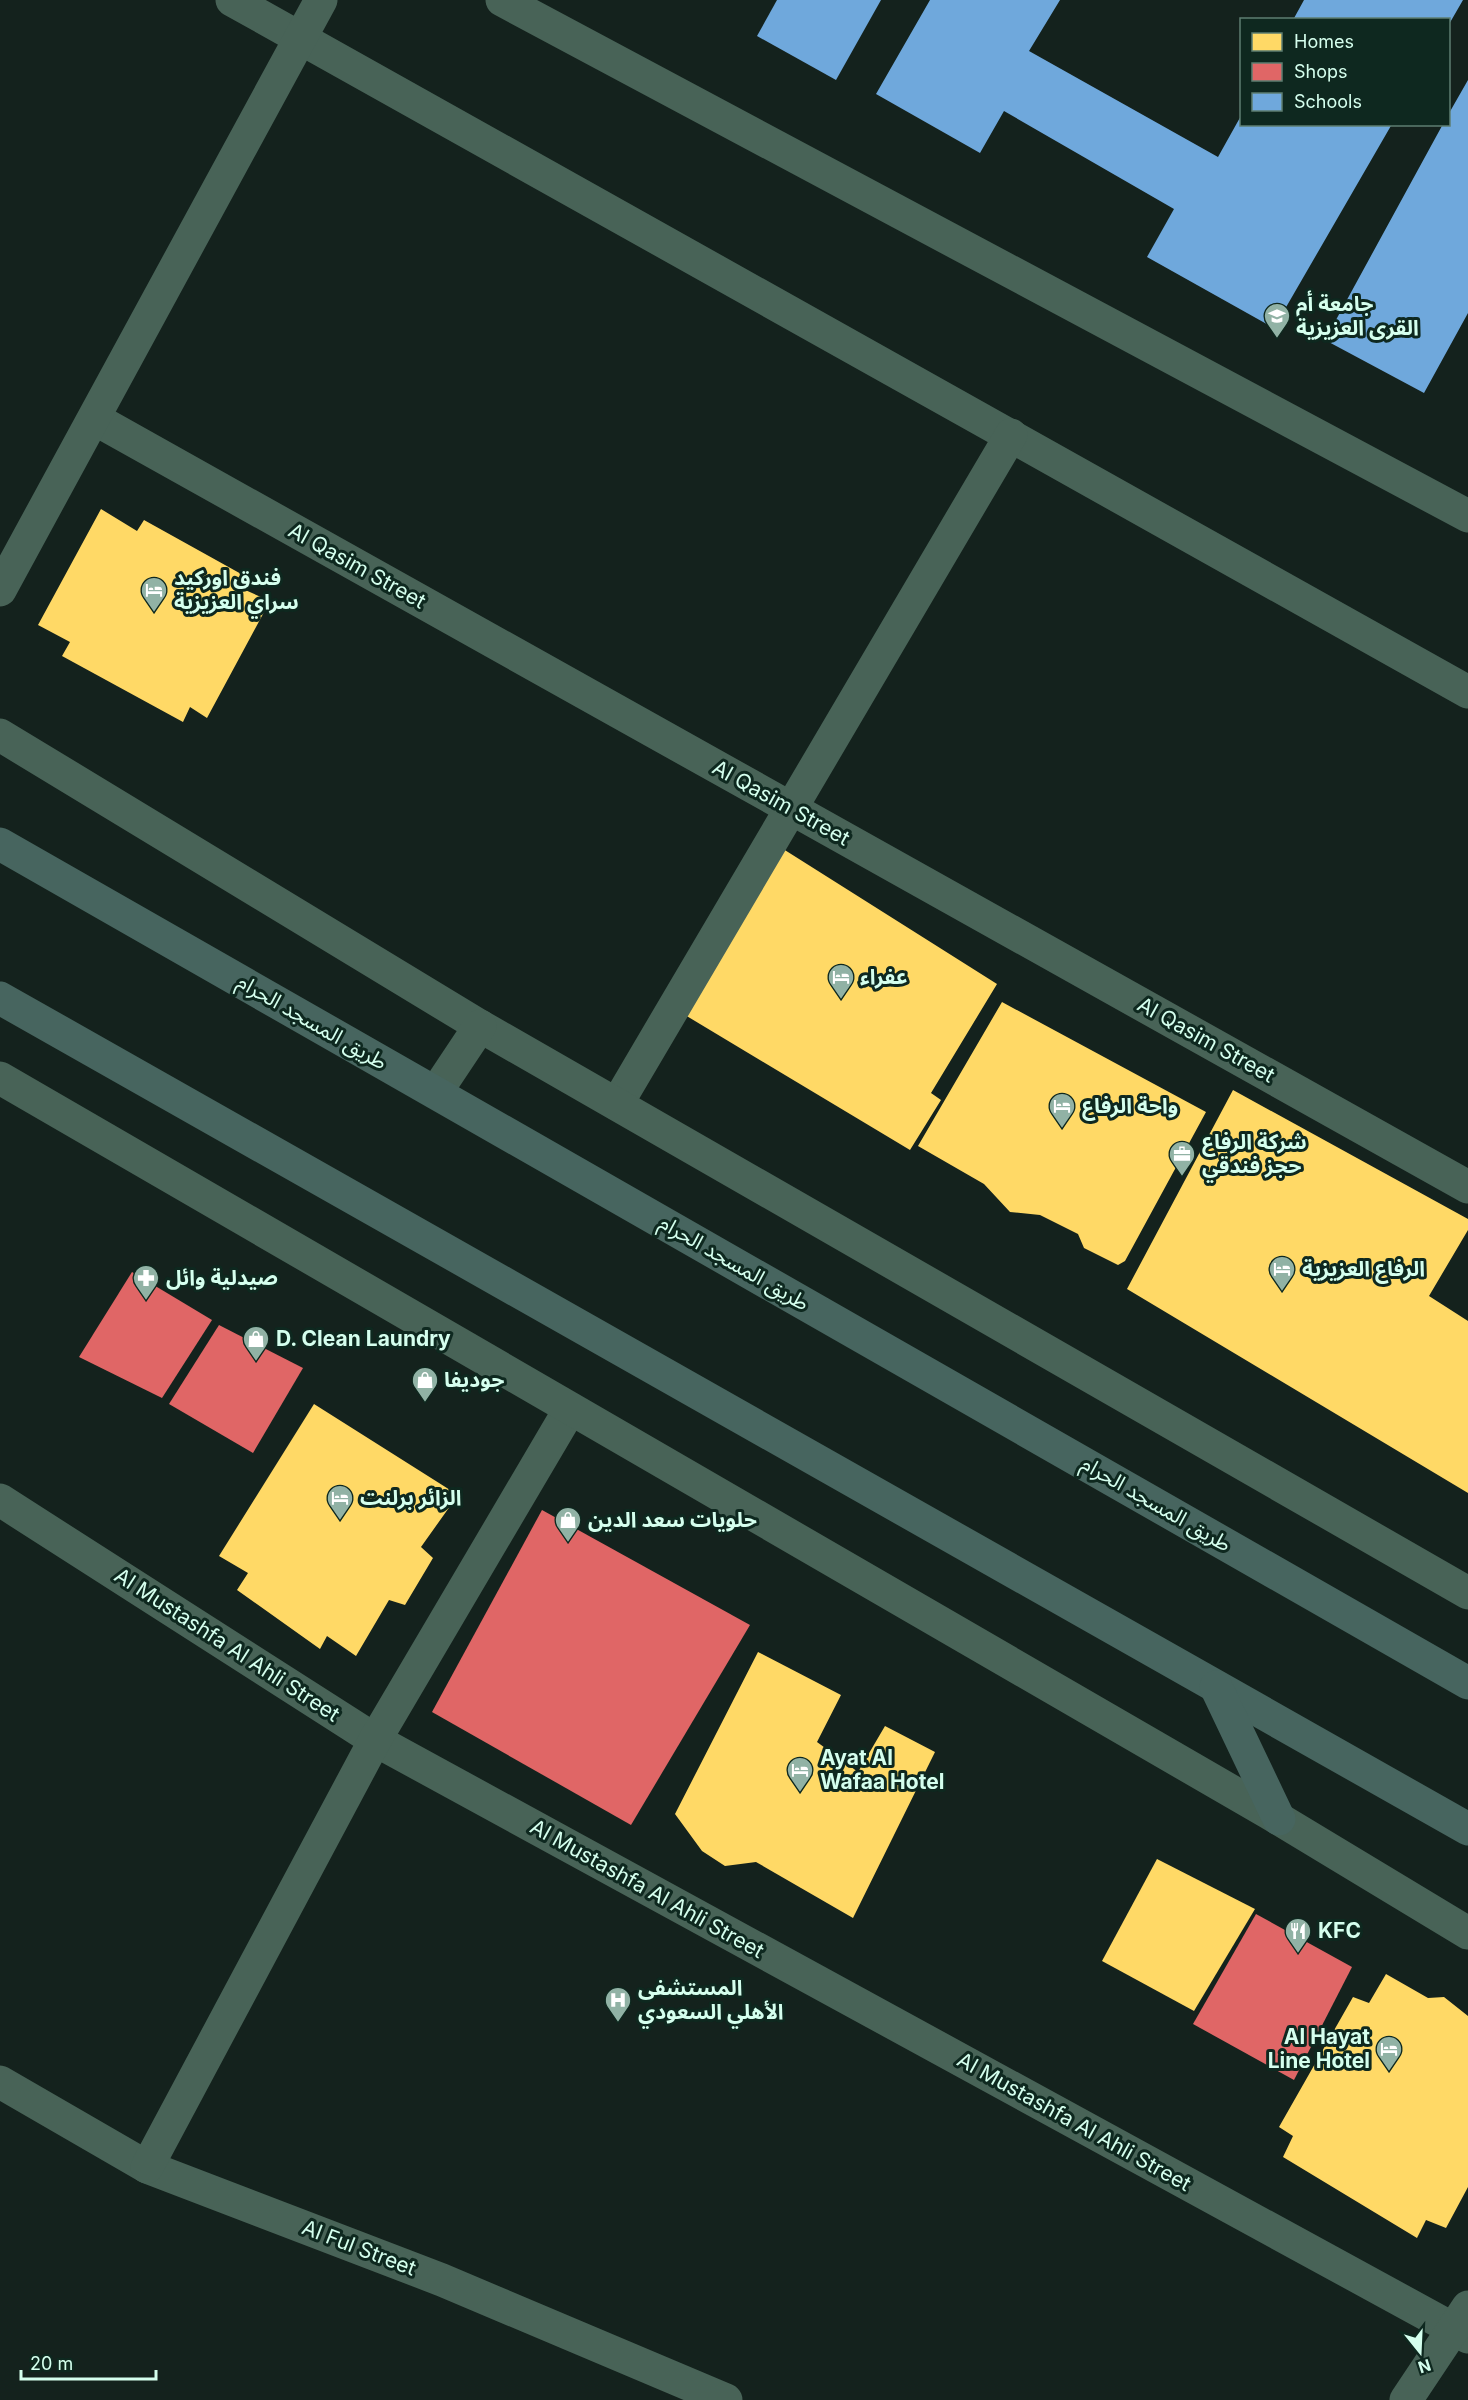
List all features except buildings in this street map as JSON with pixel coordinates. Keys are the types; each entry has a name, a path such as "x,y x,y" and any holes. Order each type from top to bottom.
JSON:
{"main road":[{"name":"طريق المسجد الحرام","path":"0,844 1468,1683"},
{"path":"0,998 1468,1829"},
{"path":"1216,1687 1279,1819"}],"street":[{"path":"232,0 302,37 1468,692"},
{"path":"0,590 321,0"},
{"path":"502,0 1468,516"},
{"name":"Al Qasim Street","path":"95,419 1468,1187"},
{"path":"617,1104 1011,435"},
{"path":"0,735 480,1026 1468,1593"},
{"path":"436,1092 480,1026"},
{"path":"0,1078 1279,1819 1468,1934"},
{"path":"147,2167 375,1740 570,1409"},
{"name":"Al Mustashfa Al Ahli Street","path":"0,1500 375,1740 1463,2325"},
{"name":"Al Ful Street","path":"0,2082 147,2167 442,2280 726,2400"},
{"path":"1406,2400 1463,2325"}],"place":[{"name":"جامعة أم القرى العزيزية","path":"1277,339"},
{"name":"فندق اوركيد سراي العزيزية","path":"154,613"},
{"name":"عفراء","path":"841,1000"},
{"name":"واحة الرفاع","path":"1062,1129"},
{"name":"شركة الرفاع حجز فندقي","path":"1182,1177"},
{"name":"الرفاع العزيزية","path":"1282,1292"},
{"name":"صيدلية وائل","path":"146,1301"},
{"name":"D. Clean Laundry","path":"256,1362"},
{"name":"جوديفا","path":"425,1403"},
{"name":"الزائر برلنت","path":"340,1521"},
{"name":"حلويات سعد الدين","path":"568,1543"},
{"name":"Ayat Al Wafaa Hotel","path":"800,1793"},
{"name":"KFC","path":"1298,1954"},
{"name":"المستشفى الأهلي السعودي","path":"618,2023"},
{"name":"Al Hayat Line Hotel","path":"1389,2072"}]}
